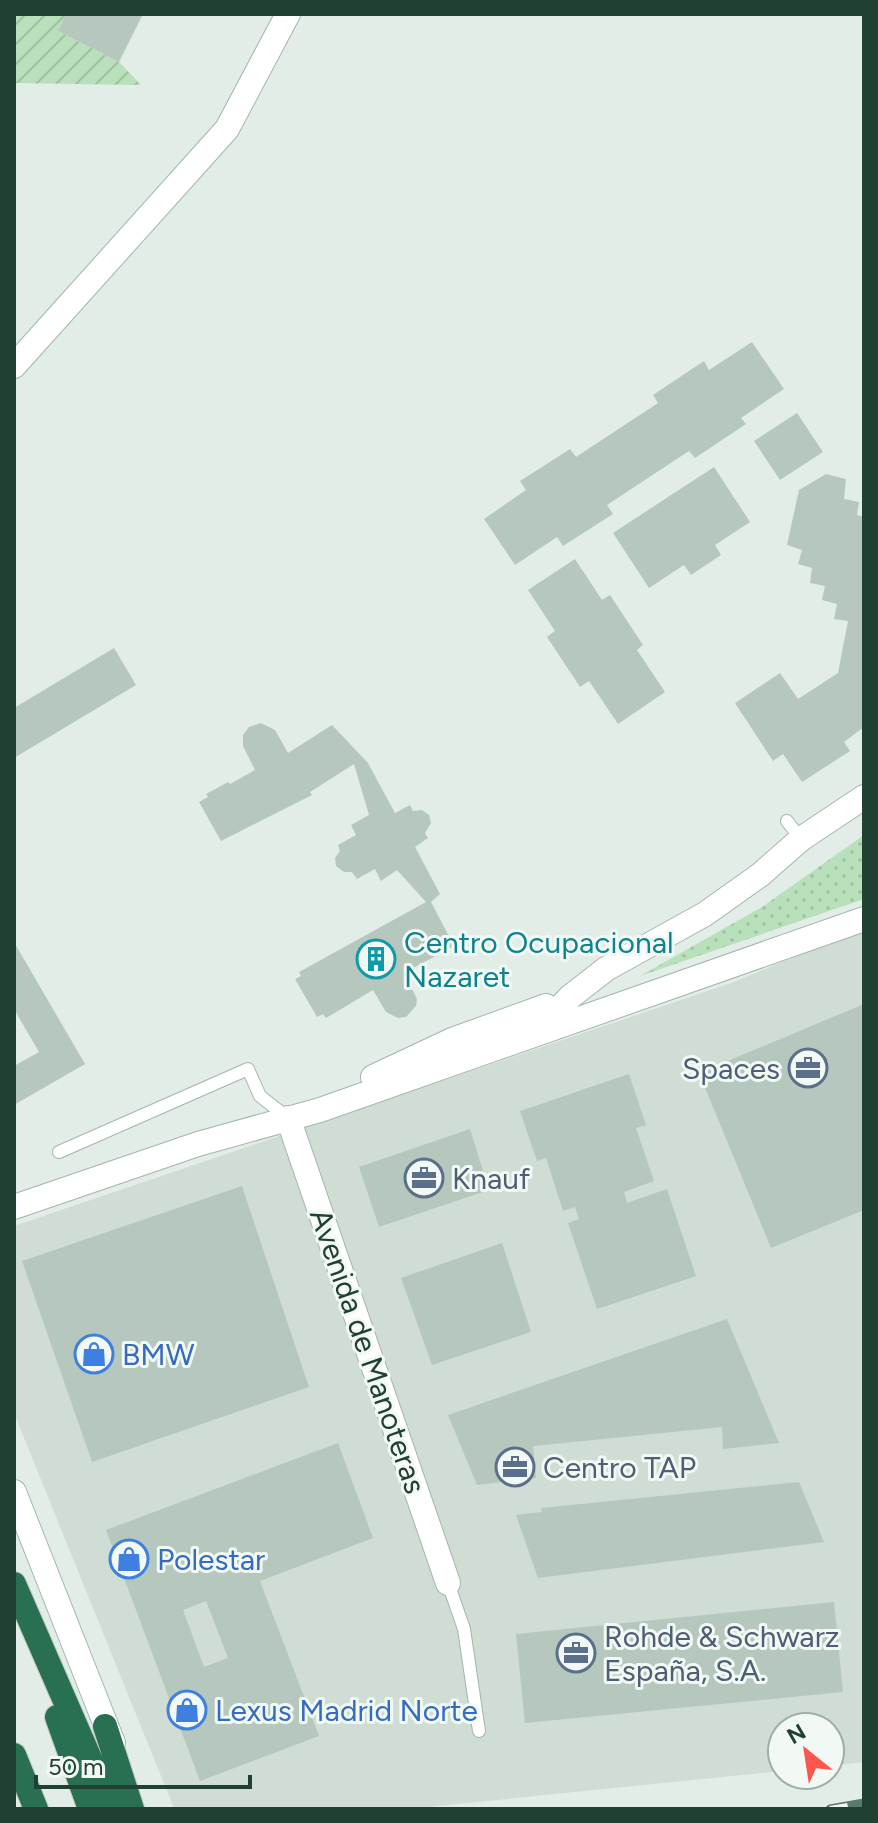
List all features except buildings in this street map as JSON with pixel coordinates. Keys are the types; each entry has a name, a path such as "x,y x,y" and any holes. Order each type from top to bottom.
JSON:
{"highway":[{"path":"14,1584 112,1809"},
{"path":"14,1593 90,1809"},
{"path":"105,1726 132,1809"},
{"path":"14,1755 36,1809"}],"street":[{"path":"14,366 227,129 288,14"},
{"path":"423,1075 461,1052 550,1018 570,997 606,969 705,914 760,875 794,830 864,797"},
{"path":"14,1207 198,1144 423,1075 864,919"},
{"path":"288,1118 452,1040 570,997 667,990"},
{"name":"Avenida de Manoteras","path":"288,1118 448,1583"},
{"path":"14,1492 105,1726 143,1809"}],"lane":[{"path":"59,1152 248,1069 260,1096 288,1118"},
{"path":"448,1583 464,1629 479,1731"}],"shaded area":[{"path":"864,928 864,1762 846,1764 846,1711 766,1711 766,1773 408,1809 174,1808 14,1413 14,1226 734,982"}],"green space":[{"path":"14,14 66,14 58,31 119,62 141,85 14,83"},
{"path":"864,835 864,899 640,976 762,907"}],"railway":[{"path":"830,1809 864,1803"}],"place":[{"name":"Centro Ocupacional Nazaret","path":"376,959"},
{"name":"Spaces","path":"808,1068"},
{"name":"Knauf","path":"424,1178"},
{"name":"BMW","path":"94,1354"},
{"name":"Centro TAP","path":"515,1467"},
{"name":"Polestar","path":"129,1559"},
{"name":"Rohde & Schwarz España, S.A.","path":"576,1653"},
{"name":"Lexus Madrid Norte","path":"187,1710"}]}
